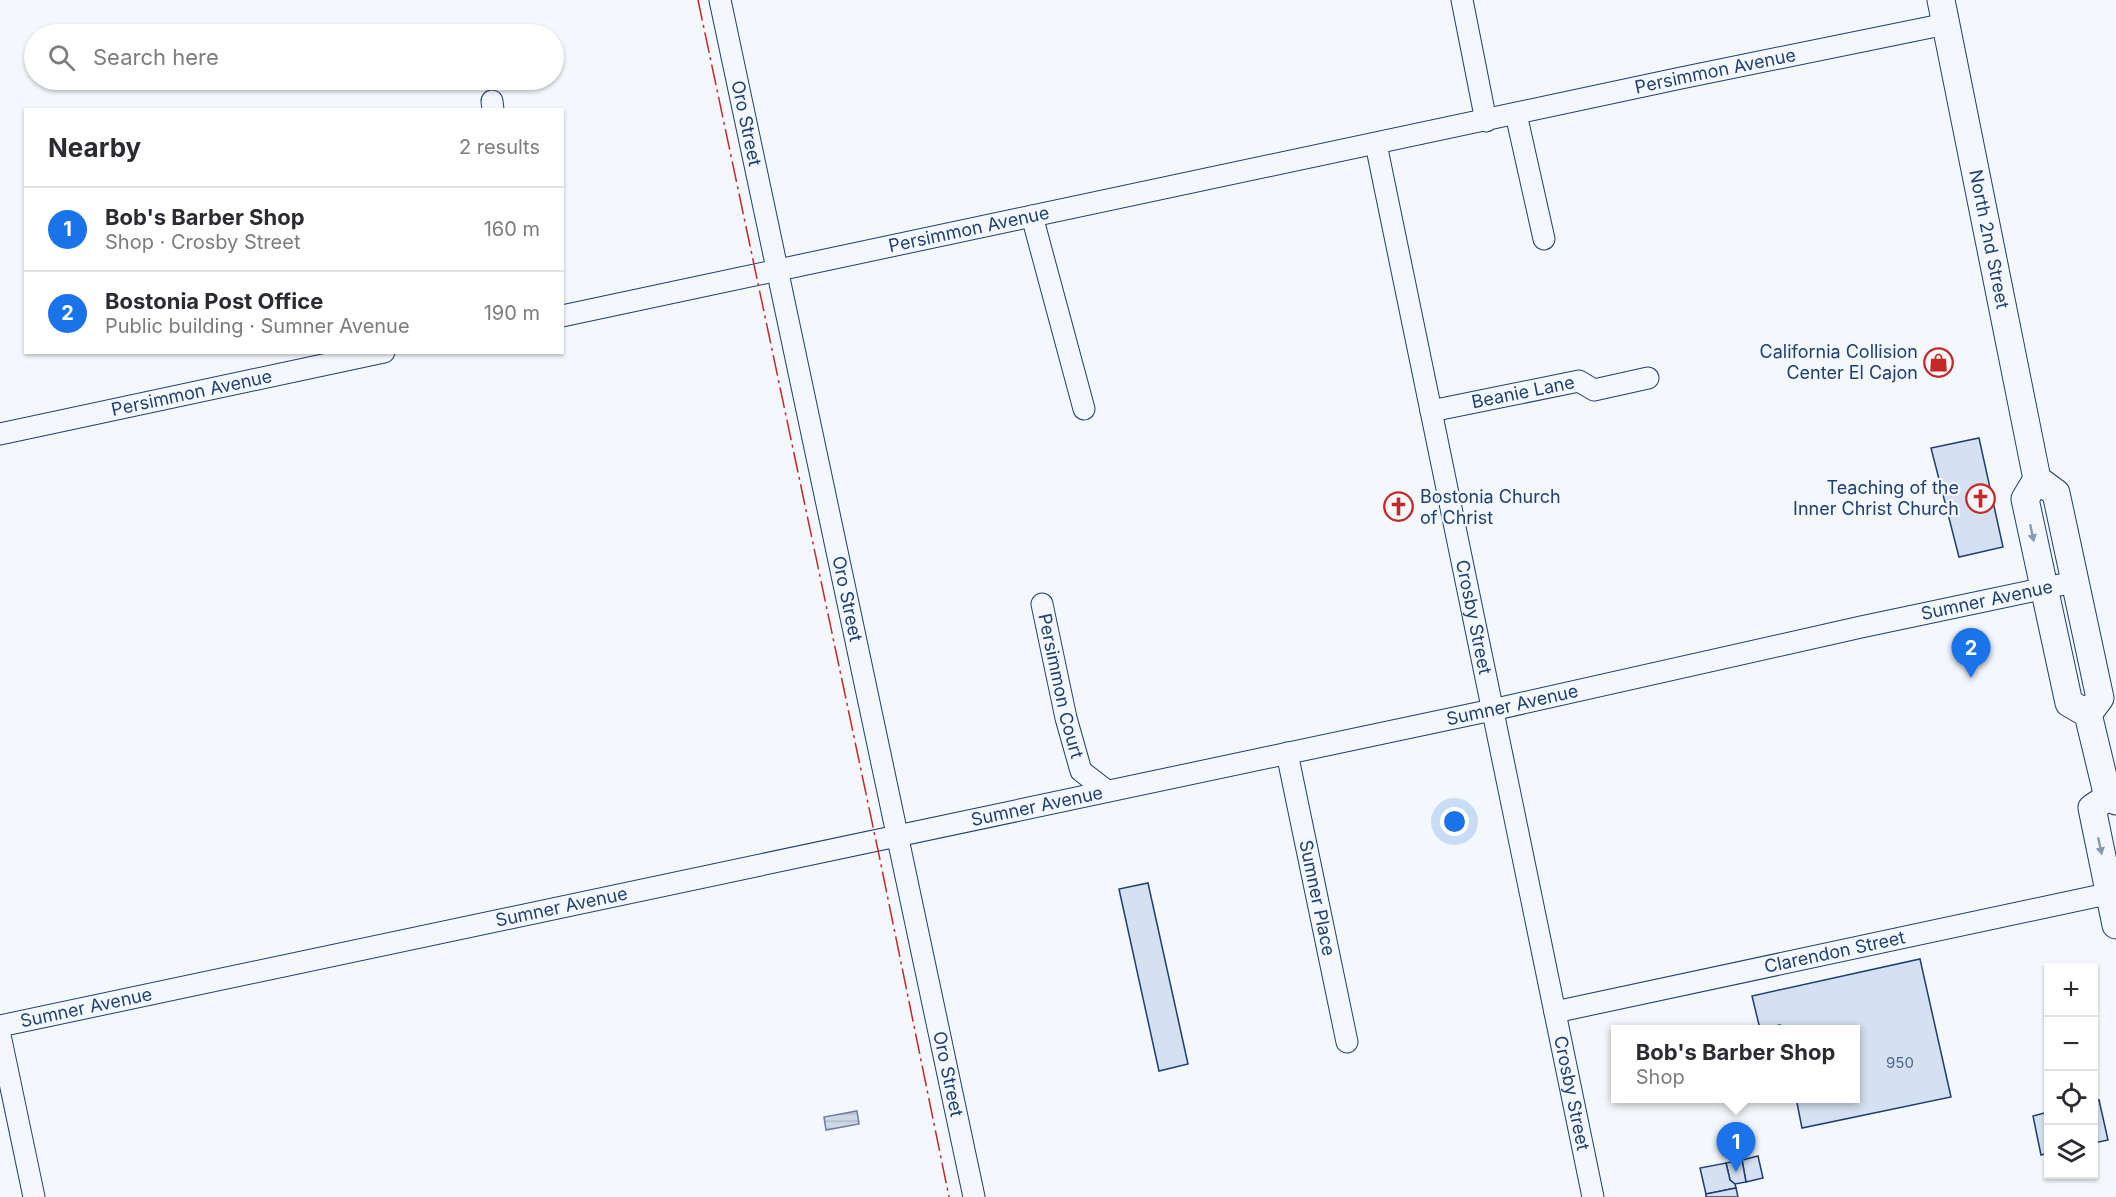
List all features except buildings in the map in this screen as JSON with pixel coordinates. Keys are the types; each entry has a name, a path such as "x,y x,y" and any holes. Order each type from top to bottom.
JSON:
{"main road":[{"name":"North 2nd Street","path":"1943,12 2037,479"},
{"path":"2088,714 2100,698 2056,493 2037,479 2025,499 2069,703 2088,714 2112,799 2092,808 2114,895 2116,925"},
{"path":"2044,588 2067,612 2075,649 2096,678"}],"street":[{"name":"Oro Street","path":"720,0 974,1197"},
{"path":"1462,0 1486,121"},
{"name":"Persimmon Avenue","path":"564,316 1486,121 1681,78 1943,12"},
{"path":"1516,114 1544,239"},
{"name":"Crosby Street","path":"1376,144 1593,1197"},
{"path":"1032,216 1084,409"},
{"name":"Persimmon Avenue","path":"0,434 375,354"},
{"name":"Beanie Lane","path":"1431,411 1579,381 1594,390 1648,378"},
{"name":"Sumner Avenue","path":"0,1026 1492,710 2074,582"},
{"name":"Persimmon Court","path":"1042,604 1066,718 1081,771 1107,792"},
{"name":"Sumner Place","path":"1287,753 1347,1042"},
{"name":"Clarendon Street","path":"1555,1012 2114,895"},
{"path":"0,1035 34,1197"}],"shaded area":[{"path":"857,1111 859,1124 826,1130 824,1117"}],"power":[{"path":"698,0 949,1197"}],"place":[{"name":"California Collision Center El Cajon","path":"1939,362"},
{"name":"Teaching of the Inner Christ Church","path":"1980,498"},
{"name":"Bostonia Church of Christ","path":"1399,507"},
{"name":"Bostonia Post Office","path":"1971,678"},
{"name":"Bob's Barber Shop","path":"1736,1172"}]}
